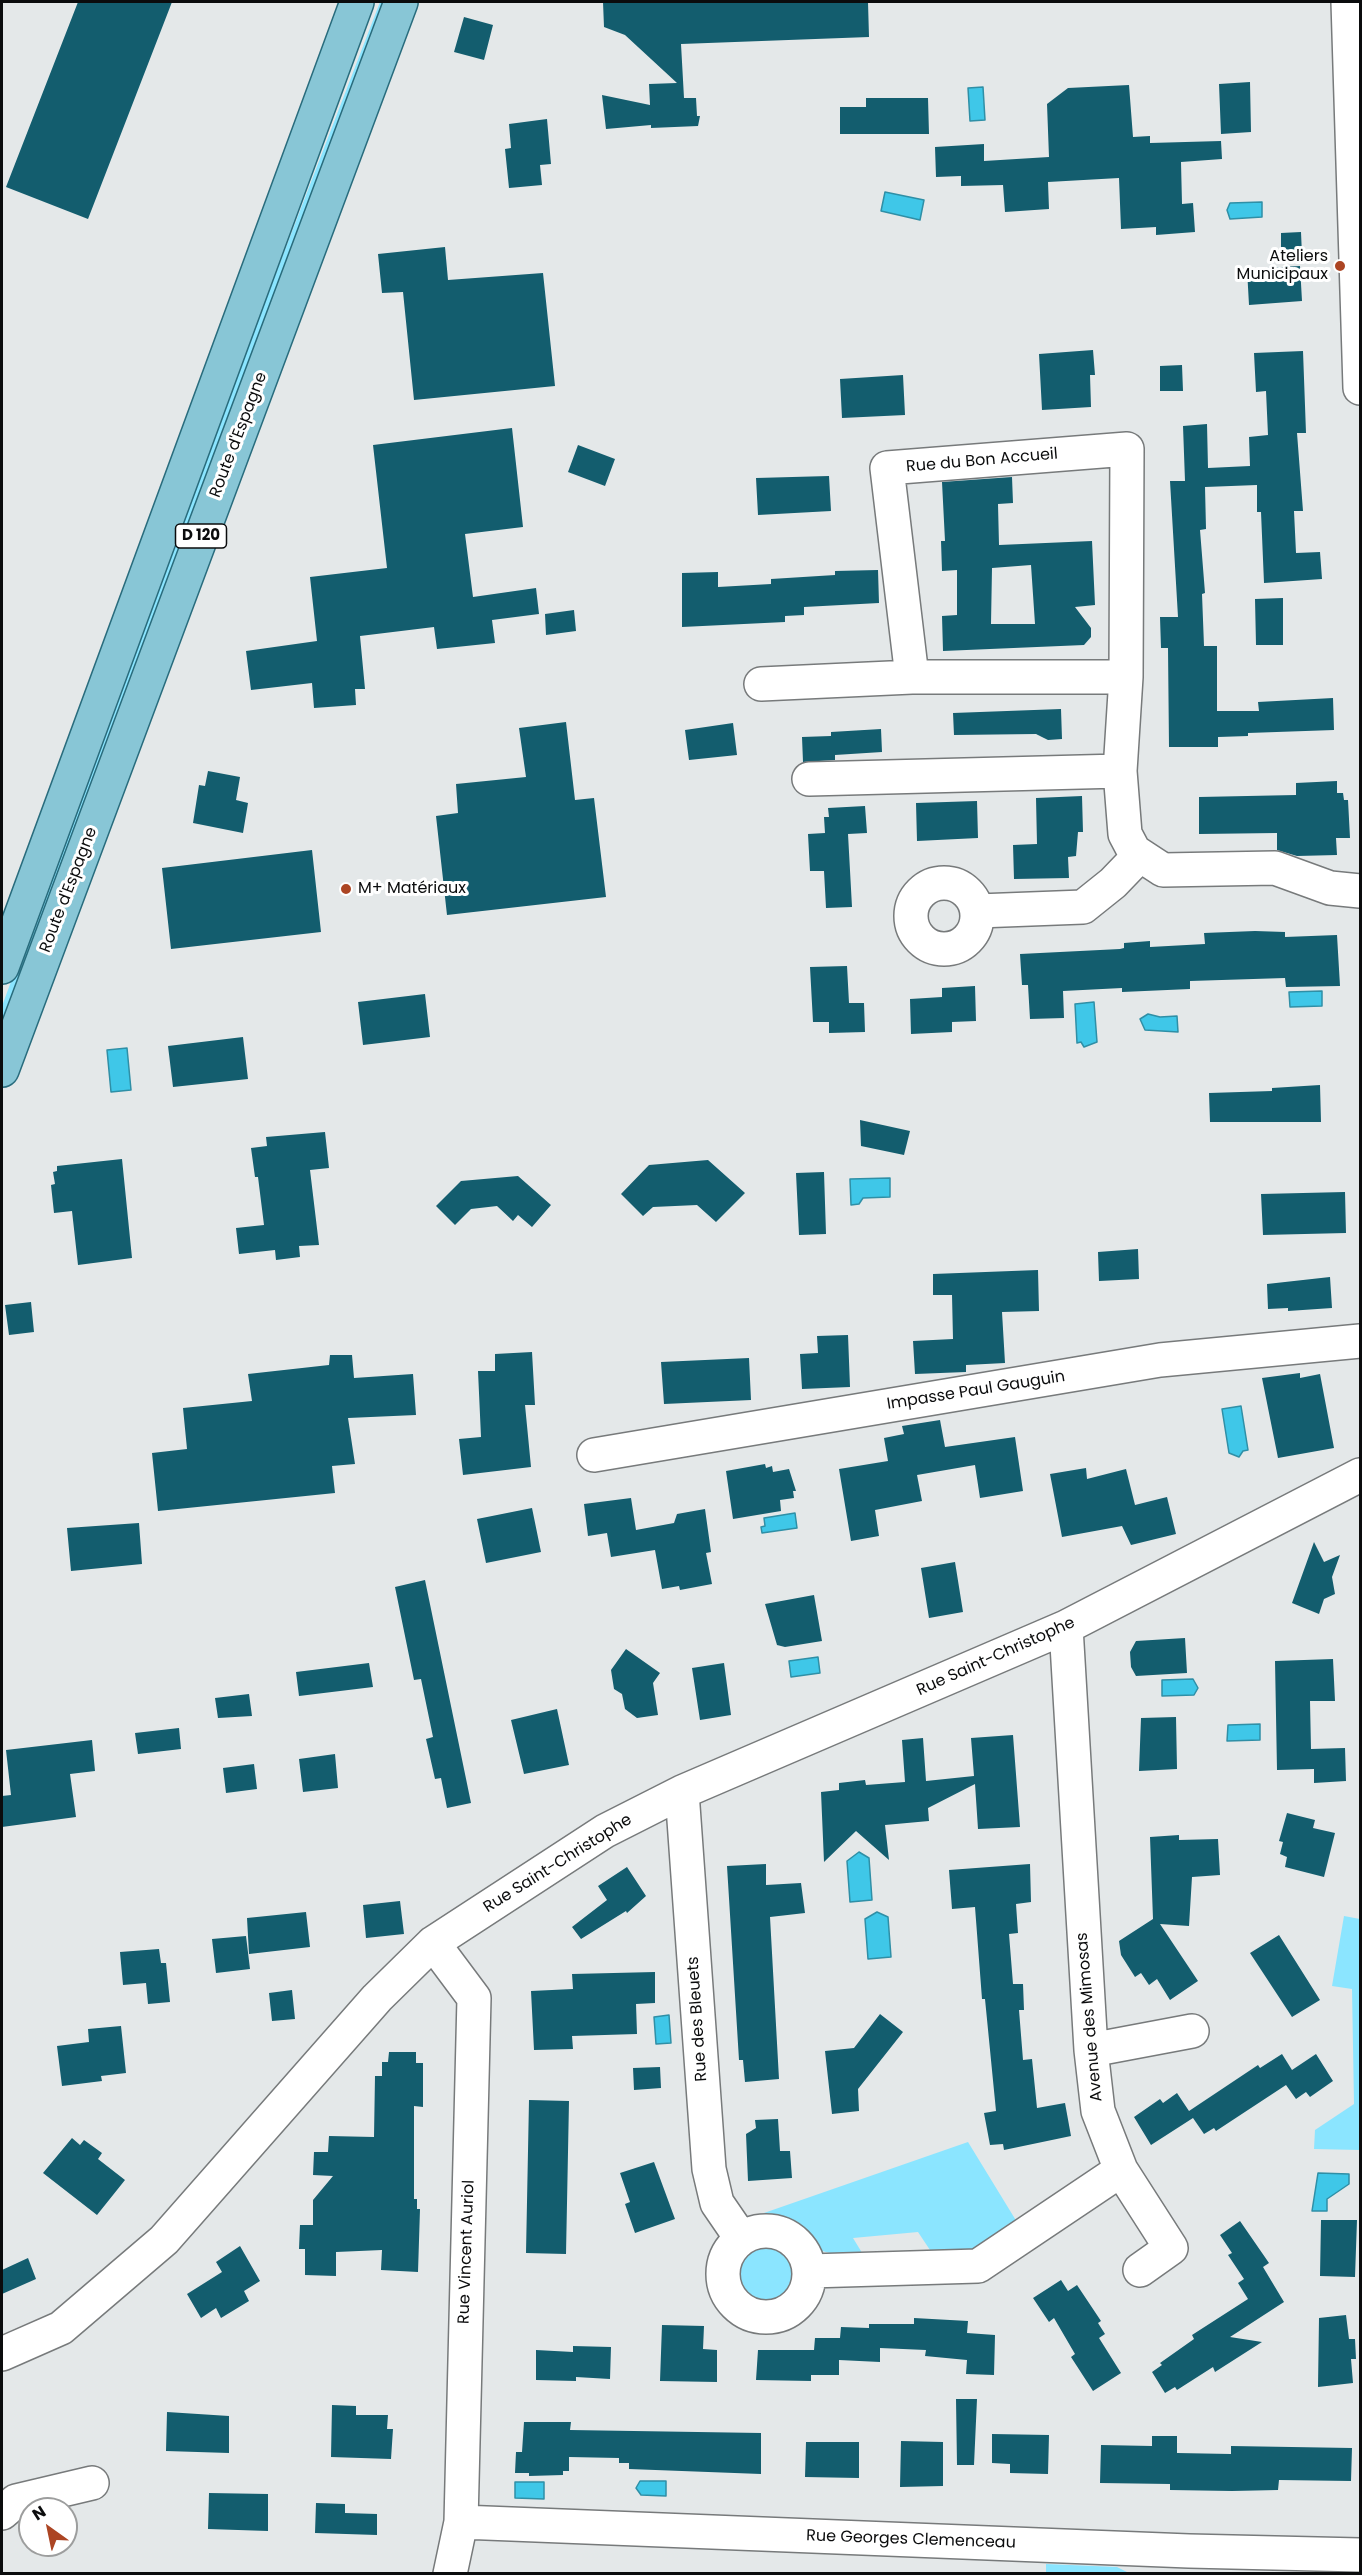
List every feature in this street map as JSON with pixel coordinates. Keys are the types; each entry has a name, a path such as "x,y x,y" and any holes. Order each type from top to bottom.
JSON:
{"main road":[{"name":"D 120","path":"2,967 357,2"},
{"name":"Route d'Espagne","path":"2,1070 401,2"}],"street":[{"path":"1348,2 1358,161 1360,388"},
{"name":"Rue du Bon Accueil","path":"912,677 887,468 1127,449 1126,677 1120,771 1125,834 1139,856"},
{"path":"761,684 912,677 1126,677"},
{"path":"809,779 1120,771"},
{"path":"978,911 1083,907 1113,883 1139,856 1163,870 1275,868 1330,888 1360,891"},
{"name":"Impasse Paul Gauguin","path":"594,1455 1160,1360 1360,1341"},
{"name":"Rue Saint-Christophe","path":"2,2354 61,2328 164,2240 377,1998 433,1943 605,1831 682,1792 1066,1628 1360,1475"},
{"name":"Avenue des Mimosas","path":"1066,1628 1091,2050 1098,2111 1121,2170 1171,2248 1140,2270"},
{"name":"Rue des Bleuets","path":"682,1792 709,2169 717,2203 741,2238"},
{"name":"Rue Vincent Auriol","path":"433,1943 474,1998 461,2522 450,2574"},
{"path":"1091,2050 1192,2031"},
{"path":"810,2271 978,2265 1121,2170"},
{"path":"753,2232 780,2233 801,2248 810,2271 808,2286 801,2300 790,2310 776,2316 761,2317 747,2313 735,2304 726,2292 723,2277 724,2262 731,2249 741,2238 753,2232"},
{"path":"2,2513 16,2501 92,2483"},
{"name":"Rue Georges Clemenceau","path":"461,2522 1183,2562 1360,2555"}],"shaded area":[{"path":"380,2 388,2 2,1029 2,1006 196,482"},
{"path":"983,87 985,120 970,121 968,88"},
{"path":"885,192 924,200 920,220 881,211"},
{"path":"1262,202 1262,217 1230,219 1227,210 1230,203"},
{"path":"1322,991 1322,1006 1290,1007 1289,992"},
{"path":"1094,1002 1097,1042 1084,1047 1081,1042 1077,1043 1075,1004"},
{"path":"1148,1014 1160,1017 1177,1016 1178,1032 1145,1030 1140,1019"},
{"path":"127,1048 131,1090 111,1092 107,1050"},
{"path":"890,1178 890,1197 863,1198 859,1204 851,1205 850,1179"},
{"path":"1241,1406 1248,1450 1243,1451 1239,1457 1229,1453 1222,1409"},
{"path":"795,1513 797,1528 762,1533 761,1527 765,1526 764,1518"},
{"path":"818,1657 820,1673 791,1677 789,1661"},
{"path":"1193,1679 1198,1688 1194,1695 1162,1696 1162,1680"},
{"path":"1260,1724 1260,1740 1227,1741 1228,1725"},
{"path":"859,1852 869,1858 872,1900 850,1902 847,1861"},
{"path":"877,1912 888,1917 891,1957 868,1959 865,1919"},
{"path":"1344,1916 1360,1919 1360,2150 1314,2149 1315,2130 1354,2104 1352,1989 1332,1986"},
{"path":"669,2015 671,2043 656,2044 654,2017"},
{"path":"968,2142 1020,2227 981,2253 932,2253 918,2232 853,2238 864,2256 842,2256 822,2251 793,2222 764,2213"},
{"path":"1318,2173 1349,2174 1349,2184 1327,2199 1327,2211 1312,2211"},
{"path":"766,2244 777,2246 790,2257 795,2273 793,2284 782,2297 766,2302 755,2300 742,2289 737,2273 739,2262 750,2249"},
{"path":"640,2481 666,2481 666,2496 641,2495 636,2488"},
{"path":"515,2482 544,2482 544,2499 515,2498"},
{"path":"1046,2564 1117,2567 1129,2573 1046,2573"}],"building":[{"path":"78,2 172,2 88,219 6,187"},
{"path":"603,2 868,2 869,37 681,44 684,98 696,98 697,116 700,116 698,126 651,128 651,125 606,129 602,95 650,105 649,84 677,83 625,35 604,27"},
{"path":"464,17 493,25 484,60 454,52"},
{"path":"1250,82 1251,132 1221,134 1219,84"},
{"path":"1129,85 1133,137 1150,136 1150,143 1221,141 1222,159 1181,162 1182,204 1193,203 1195,232 1156,235 1156,227 1121,229 1119,178 1048,182 1049,209 1005,212 1003,185 961,186 961,176 936,177 935,147 984,144 984,161 1049,157 1047,104 1068,88"},
{"path":"866,98 928,98 929,134 840,134 840,107 866,107"},
{"path":"547,119 551,164 540,165 542,185 509,188 505,149 511,148 509,124"},
{"path":"1301,232 1302,255 1281,256 1281,233"},
{"path":"445,247 448,280 543,273 555,386 414,400 403,292 382,293 378,254"},
{"path":"1300,266 1302,301 1249,305 1247,269"},
{"path":"1093,350 1095,375 1090,375 1091,407 1042,410 1039,354"},
{"path":"1303,351 1306,433 1297,433 1303,511 1294,511 1296,553 1320,552 1322,579 1264,583 1261,512 1257,512 1257,485 1205,487 1206,529 1200,530 1205,593 1202,594 1204,646 1217,646 1217,711 1259,711 1258,702 1333,698 1334,730 1248,733 1248,736 1218,737 1218,747 1169,747 1168,648 1161,648 1160,617 1178,617 1170,481 1185,481 1183,426 1207,424 1208,468 1250,466 1249,437 1268,435 1266,391 1256,392 1254,353"},
{"path":"1182,365 1183,391 1160,391 1160,366"},
{"path":"903,375 905,415 842,418 840,379"},
{"path":"512,428 523,527 465,534 473,597 536,588 539,614 492,620 495,643 437,649 434,627 360,636 365,689 355,689 356,705 314,708 312,683 251,690 246,651 317,641 310,577 387,568 373,445"},
{"path":"578,445 615,459 605,486 568,472"},
{"path":"829,476 831,511 758,515 756,478"},
{"path":"1012,477 1013,503 998,504 999,545 1092,541 1095,605 1075,607 1091,628 1091,637 1084,645 943,651 942,616 957,615 957,570 942,571 941,541 945,541 942,482","holes":["1031,565 1035,624 991,624 992,568"]},
{"path":"878,570 879,603 804,607 804,615 785,616 785,622 682,627 682,573 718,572 718,587 771,584 771,579 835,575 835,571"},
{"path":"1283,598 1283,645 1256,645 1255,599"},
{"path":"574,610 576,631 546,635 545,614"},
{"path":"1061,709 1062,739 1048,740 1036,734 954,735 953,713"},
{"path":"566,722 575,800 594,798 606,897 447,915 436,816 458,813 456,784 526,777 519,728"},
{"path":"733,723 737,755 689,760 685,730"},
{"path":"881,729 882,752 835,755 835,760 803,762 802,737 831,736 831,732"},
{"path":"208,771 240,777 236,800 248,803 243,833 193,823 199,785 205,786"},
{"path":"1337,781 1337,793 1343,793 1344,800 1348,800 1350,838 1336,838 1337,855 1297,856 1277,850 1277,833 1199,834 1199,797 1296,795 1296,783"},
{"path":"1082,796 1083,832 1078,832 1076,856 1068,857 1069,878 1014,879 1013,845 1037,844 1036,798"},
{"path":"977,801 978,838 917,841 916,803"},
{"path":"865,806 867,833 848,834 852,907 826,908 824,871 810,871 808,834 825,833 824,817 829,817 828,808"},
{"path":"312,850 321,932 171,949 162,868"},
{"path":"1285,932 1285,937 1337,935 1340,986 1286,987 1285,978 1190,981 1190,989 1122,992 1122,988 1063,991 1064,1018 1030,1019 1028,985 1022,985 1020,954 1120,949 1124,948 1124,943 1150,941 1150,947 1205,944 1204,933"},
{"path":"847,966 849,1003 864,1003 865,1032 829,1033 829,1022 813,1022 810,967"},
{"path":"975,986 976,1021 952,1022 952,1032 911,1034 910,999 942,997 942,988"},
{"path":"425,994 430,1037 363,1045 358,1002"},
{"path":"243,1037 248,1079 173,1087 168,1046"},
{"path":"1320,1085 1321,1122 1210,1122 1209,1093 1272,1091 1272,1088"},
{"path":"860,1120 910,1131 904,1155 861,1146"},
{"path":"325,1132 329,1168 310,1170 319,1245 299,1246 300,1257 276,1260 275,1250 239,1254 236,1228 264,1225 258,1177 255,1177 251,1148 267,1146 266,1137"},
{"path":"122,1159 132,1258 78,1265 72,1211 54,1213 51,1185 55,1184 53,1172 57,1171 57,1166"},
{"path":"708,1160 745,1193 716,1222 697,1205 653,1207 643,1216 621,1194 649,1165"},
{"path":"824,1172 826,1234 799,1235 796,1173"},
{"path":"518,1176 551,1205 532,1227 518,1215 513,1221 497,1206 471,1209 455,1225 436,1206 461,1181"},
{"path":"1345,1192 1346,1233 1263,1235 1261,1194"},
{"path":"1138,1249 1139,1279 1099,1281 1098,1252"},
{"path":"1038,1270 1039,1311 1002,1312 1005,1363 966,1365 966,1372 915,1374 913,1341 953,1339 952,1295 933,1295 933,1274"},
{"path":"1330,1277 1332,1308 1288,1311 1288,1308 1268,1309 1267,1284"},
{"path":"31,1302 34,1332 9,1335 5,1305"},
{"path":"848,1335 850,1387 802,1389 800,1354 818,1353 817,1336"},
{"path":"532,1352 535,1405 525,1405 531,1467 463,1475 459,1439 481,1437 478,1371 495,1371 495,1354"},
{"path":"330,1355 352,1355 354,1378 413,1374 416,1415 348,1418 355,1464 332,1466 335,1493 158,1511 152,1453 187,1449 183,1408 252,1401 248,1374 329,1365"},
{"path":"749,1358 751,1400 664,1404 661,1362"},
{"path":"1300,1373 1300,1378 1320,1374 1334,1448 1278,1458 1262,1378"},
{"path":"940,1420 945,1447 1015,1437 1023,1491 980,1498 975,1465 917,1475 922,1501 875,1510 879,1536 851,1541 839,1469 888,1461 884,1438 904,1434 902,1426"},
{"path":"765,1464 766,1468 772,1466 773,1472 789,1469 796,1491 793,1491 794,1498 780,1500 781,1511 733,1519 726,1471"},
{"path":"1086,1468 1087,1479 1126,1469 1135,1505 1167,1497 1176,1534 1131,1545 1122,1526 1062,1537 1050,1474"},
{"path":"631,1498 636,1530 674,1523 677,1514 705,1509 711,1552 706,1553 712,1584 680,1590 679,1586 662,1589 655,1550 611,1557 607,1533 588,1536 584,1504"},
{"path":"532,1508 541,1552 486,1563 477,1519"},
{"path":"139,1523 142,1564 71,1571 67,1528"},
{"path":"1314,1542 1324,1562 1340,1555 1332,1577 1335,1594 1324,1599 1319,1614 1292,1603"},
{"path":"955,1562 963,1612 929,1618 921,1568"},
{"path":"425,1580 471,1803 447,1808 441,1778 435,1779 426,1739 433,1737 421,1679 414,1680 395,1587"},
{"path":"814,1595 822,1641 785,1647 777,1645 765,1604"},
{"path":"1185,1638 1187,1673 1136,1676 1131,1667 1130,1652 1136,1641"},
{"path":"626,1649 660,1673 653,1683 658,1715 637,1718 625,1709 622,1694 614,1689 611,1670"},
{"path":"1333,1659 1335,1701 1310,1701 1311,1749 1345,1748 1346,1781 1314,1783 1314,1769 1277,1770 1275,1661"},
{"path":"369,1663 373,1687 299,1696 296,1672"},
{"path":"724,1663 731,1715 700,1720 692,1668"},
{"path":"249,1694 252,1716 218,1718 215,1698"},
{"path":"557,1709 569,1765 524,1774 511,1720"},
{"path":"1176,1717 1177,1769 1139,1771 1141,1718"},
{"path":"179,1728 181,1749 138,1754 135,1733"},
{"path":"1013,1735 1020,1827 978,1829 975,1784 928,1808 929,1821 885,1825 889,1860 856,1831 824,1862 821,1792 839,1790 839,1783 865,1780 866,1785 905,1782 902,1740 923,1738 926,1781 974,1776 971,1738"},
{"path":"92,1740 95,1771 70,1774 76,1817 2,1827 2,1796 11,1795 6,1750"},
{"path":"335,1754 338,1788 303,1792 299,1759"},
{"path":"254,1764 257,1789 226,1793 223,1768"},
{"path":"1287,1813 1315,1820 1313,1828 1335,1833 1324,1877 1285,1867 1287,1857 1280,1854 1283,1842 1279,1841"},
{"path":"1179,1835 1179,1840 1218,1839 1220,1875 1192,1877 1189,1926 1160,1924 1198,1981 1170,2000 1157,1979 1149,1985 1141,1973 1135,1977 1121,1955 1119,1941 1153,1919 1150,1837"},
{"path":"766,1864 766,1885 801,1883 805,1913 770,1917 779,2079 745,2082 743,2060 739,2060 727,1866"},
{"path":"1030,1864 1031,1902 1016,1904 1018,1933 1009,1934 1013,1984 1023,1984 1024,2010 1019,2010 1023,2060 1032,2059 1037,2108 1065,2103 1071,2136 1004,2150 1003,2144 990,2145 984,2113 996,2111 985,1999 982,1999 975,1907 952,1909 949,1870"},
{"path":"627,1867 646,1896 627,1913 626,1911 581,1939 572,1927 607,1900 598,1886"},
{"path":"400,1901 404,1934 366,1938 363,1905"},
{"path":"306,1912 310,1947 249,1954 247,1918"},
{"path":"1279,1935 1320,2000 1292,2017 1250,1953"},
{"path":"246,1936 250,1969 216,1973 212,1939"},
{"path":"159,1949 161,1963 166,1963 170,2002 148,2004 146,1983 123,1985 120,1952"},
{"path":"655,1972 655,2003 636,2004 637,2034 572,2036 573,2049 534,2050 531,1991 573,1989 572,1974"},
{"path":"292,1990 295,2019 272,2021 269,1993"},
{"path":"880,2014 903,2032 858,2089 859,2111 832,2114 825,2051 854,2048"},
{"path":"121,2026 126,2073 101,2076 102,2081 62,2086 57,2046 89,2042 88,2029"},
{"path":"389,2052 416,2052 416,2063 423,2063 423,2107 414,2106 414,2199 417,2199 417,2209 420,2209 418,2272 381,2270 382,2250 336,2252 336,2276 305,2275 305,2249 299,2249 300,2225 313,2225 313,2200 333,2176 313,2175 314,2152 328,2152 329,2136 374,2137 375,2076 382,2076 382,2062 388,2062"},
{"path":"1282,2054 1292,2070 1316,2054 1333,2081 1310,2097 1306,2092 1296,2099 1286,2085 1216,2131 1214,2128 1204,2134 1193,2118 1151,2145 1134,2117 1160,2099 1163,2103 1177,2093 1189,2111 1258,2065 1260,2068"},
{"path":"660,2067 661,2088 634,2090 633,2068"},
{"path":"529,2100 569,2101 566,2254 526,2253"},
{"path":"778,2119 780,2151 790,2151 792,2178 748,2181 746,2134 756,2128 755,2120"},
{"path":"72,2138 80,2145 84,2140 102,2153 98,2159 125,2180 97,2215 43,2173"},
{"path":"654,2162 675,2219 635,2233 625,2204 630,2202 620,2173"},
{"path":"1321,2220 1357,2220 1355,2277 1320,2276"},
{"path":"1240,2221 1269,2263 1263,2267 1284,2302 1230,2337 1262,2342 1215,2372 1213,2367 1177,2390 1175,2387 1165,2393 1152,2372 1162,2365 1160,2363 1194,2339 1192,2335 1248,2299 1238,2283 1244,2279 1228,2255 1232,2253 1220,2235"},
{"path":"240,2246 260,2281 244,2291 249,2301 221,2318 216,2308 201,2318 187,2294 222,2272 216,2262"},
{"path":"28,2258 36,2279 2,2294 2,2270"},
{"path":"1061,2280 1068,2291 1077,2285 1101,2321 1098,2323 1105,2334 1099,2338 1121,2373 1093,2391 1071,2357 1075,2354 1054,2318 1049,2322 1033,2298"},
{"path":"1346,2315 1349,2339 1355,2339 1356,2359 1351,2359 1353,2383 1318,2387 1319,2318"},
{"path":"914,2318 968,2321 967,2333 995,2335 994,2375 966,2374 967,2360 925,2356 926,2350 880,2348 880,2362 839,2360 839,2375 811,2375 811,2381 756,2380 758,2350 814,2350 815,2338 840,2338 841,2327 869,2328 869,2324 914,2324"},
{"path":"662,2325 704,2326 703,2349 717,2350 717,2382 660,2381"},
{"path":"573,2346 611,2347 610,2379 576,2377 576,2381 536,2380 536,2350 573,2352"},
{"path":"956,2399 977,2399 974,2465 957,2465"},
{"path":"332,2405 356,2406 356,2415 388,2415 387,2429 393,2429 391,2459 331,2457"},
{"path":"167,2412 229,2416 229,2453 166,2451"},
{"path":"524,2422 571,2422 570,2430 761,2433 761,2474 629,2469 629,2463 619,2463 619,2458 569,2457 569,2471 563,2471 563,2475 529,2476 529,2473 515,2473 516,2452 522,2452"},
{"path":"992,2434 1049,2435 1048,2474 1010,2473 1010,2464 992,2463"},
{"path":"1152,2436 1177,2436 1177,2453 1231,2454 1231,2446 1352,2448 1351,2481 1279,2480 1278,2490 1232,2491 1170,2490 1170,2484 1100,2483 1101,2445 1152,2446"},
{"path":"901,2441 943,2442 943,2486 900,2487"},
{"path":"806,2442 859,2442 859,2478 805,2477"},
{"path":"209,2493 268,2494 268,2531 208,2529"},
{"path":"316,2503 345,2504 345,2513 377,2514 377,2535 315,2533"}],"place":[{"name":"Ateliers Municipaux","path":"1340,266"},
{"name":"M+ Matériaux","path":"346,889"}]}
